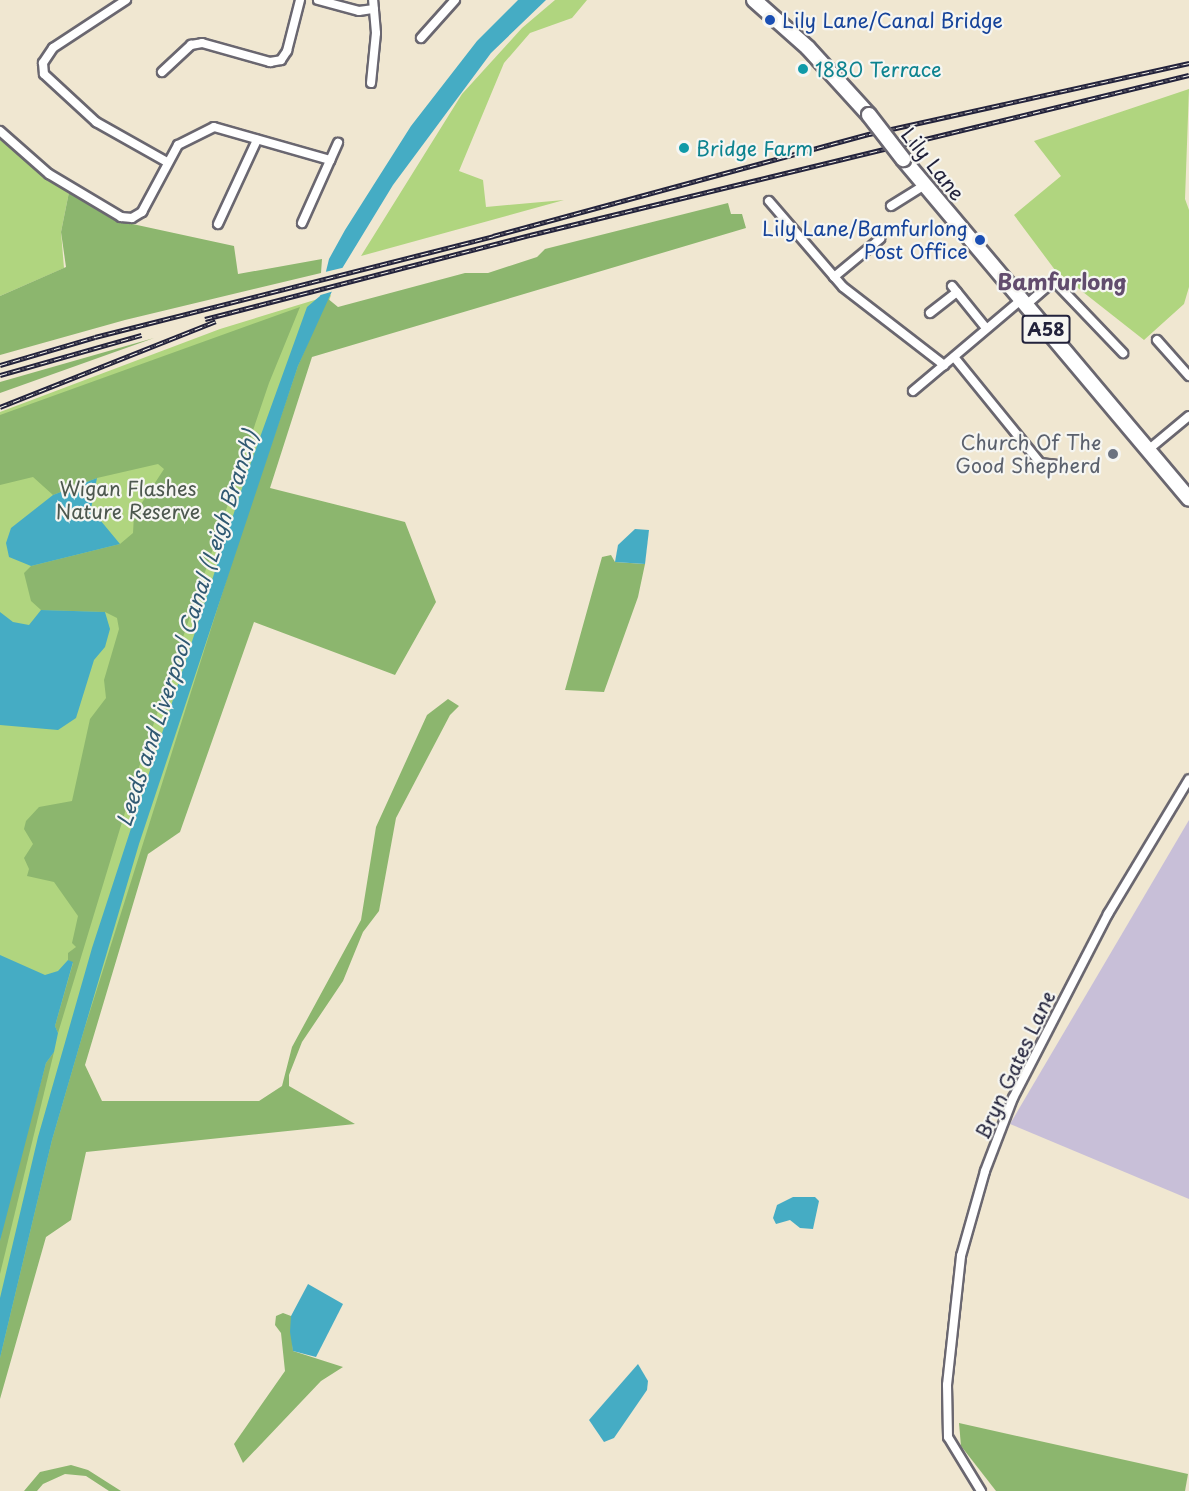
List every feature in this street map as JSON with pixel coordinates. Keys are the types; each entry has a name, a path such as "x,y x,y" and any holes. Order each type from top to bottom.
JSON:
{"main road":[{"name":"Lily Lane","path":"754,0 808,48 869,115 924,185 1189,499"}],"street":[{"path":"126,0 53,48 43,63 44,74 96,122 167,162"},
{"path":"162,72 191,45 202,42 270,62 281,60 287,51 300,0"},
{"path":"318,0 359,11 373,4 371,83"},
{"path":"421,38 454,0"},
{"path":"0,131 49,174 121,217 132,218 142,212 178,145 214,127 330,160"},
{"path":"218,224 257,140"},
{"path":"302,223 338,143"},
{"path":"891,206 924,185"},
{"path":"769,201 779,207 834,277 944,365"},
{"path":"834,277 880,239"},
{"path":"913,391 986,328 1054,280 1123,353"},
{"path":"930,313 954,289 986,328"},
{"path":"1157,340 1189,376"},
{"path":"954,357 1040,463 1058,465"},
{"path":"1148,450 1189,416"},
{"name":"Bryn Gates Lane","path":"981,1491 948,1437 947,1384 961,1256 985,1171 1013,1098 1102,924 1189,779"}],"shaded area":[{"path":"1189,820 1189,1199 1010,1124"}],"green space":[{"path":"555,0 587,0 572,18 530,33 504,63 459,171 483,180 486,207 564,200 361,256 462,94 522,28"},
{"path":"1189,89 1185,199 1189,210 1189,287 1184,304 1144,340 1055,270 1014,215 1061,176 1034,141"},
{"path":"0,137 69,192 61,232 64,268 0,296"},
{"path":"69,192 114,220 234,246 238,274 322,259 321,273 125,320 0,355 0,296 66,267 61,232"},
{"path":"728,203 731,214 742,214 746,228 312,357 270,488 405,522 436,602 395,675 254,622 180,832 148,854 85,1065 102,1101 259,1101 282,1086 292,1047 361,920 376,827 427,715 448,699 459,706 450,715 396,818 379,911 363,932 343,981 302,1042 289,1075 289,1086 355,1124 86,1152 71,1220 46,1237 0,1399 0,1358 52,1140 84,1030 241,534 298,366 327,298 338,307 465,273 488,273 537,257 545,249"},
{"name":"Wigan Flashes Nature Reserve","path":"331,295 106,973 0,1385 0,412 220,329"},
{"path":"300,307 269,383 136,776 58,1033 55,1026 73,963 68,960 68,953 76,947 72,943 78,916 54,882 27,876 29,869 24,858 33,844 24,829 26,821 39,807 72,801 90,719 106,698 104,680 119,629 117,618 105,612 41,610 31,601 24,573 31,566 120,544 133,533 134,515 164,469 158,464 97,478 53,495 33,477 0,485 0,415"},
{"path":"154,338 0,393 0,382"},
{"path":"611,555 615,562 645,564 638,597 604,692 565,690 602,557"},
{"path":"54,1052 0,1274 0,1241 6,1211 46,1063"},
{"path":"283,1313 291,1316 293,1351 343,1367 321,1381 243,1463 234,1444 285,1371 281,1333 275,1325 276,1316"},
{"path":"959,1423 1188,1474 1185,1491 996,1491 961,1446"},
{"path":"71,1465 88,1470 121,1491 109,1491 86,1476 65,1474 43,1484 37,1491 24,1491 40,1472"}],"water":[{"name":"Leeds and Liverpool Canal (Leigh Branch)","path":"518,0 546,0 491,53 393,185 343,267 298,366 139,844 52,1140 0,1358 0,1298 38,1137 92,948 245,479 307,307 320,296 329,259 411,126 477,41"},
{"path":"97,478 91,509 120,544 31,566 9,557 6,543 11,528 53,495"},
{"path":"635,529 649,530 645,564 615,562 618,545"},
{"path":"41,610 105,612 110,629 105,647 94,660 76,718 58,730 0,725 0,612 13,622 29,625"},
{"path":"0,955 45,975 58,971 68,960 73,962 55,1026 58,1033 54,1052 46,1063 0,1241"},
{"path":"793,1197 815,1197 819,1201 813,1229 800,1228 790,1220 776,1224 773,1218 777,1205"},
{"path":"308,1284 343,1304 316,1357 293,1351 290,1332 291,1316"},
{"path":"638,1364 648,1381 647,1390 614,1438 604,1442 589,1420"}],"pier":[{"path":"346,267 334,291 314,297 325,272"}],"railway":[{"path":"0,365 95,337 493,236 869,134 1189,63"},
{"path":"205,319 530,235 1189,75"},
{"path":"0,407 216,321"},
{"path":"0,375 141,335"}],"place":[{"name":"Lily Lane/Canal Bridge","path":"770,20"},
{"name":"1880 Terrace","path":"803,69"},
{"name":"Bridge Farm","path":"684,148"},
{"name":"Lily Lane/Bamfurlong Post Office","path":"980,240"},
{"name":"Church Of The Good Shepherd","path":"1113,454"}],"district":[{"name":"Bamfurlong","path":"1062,281"}]}
